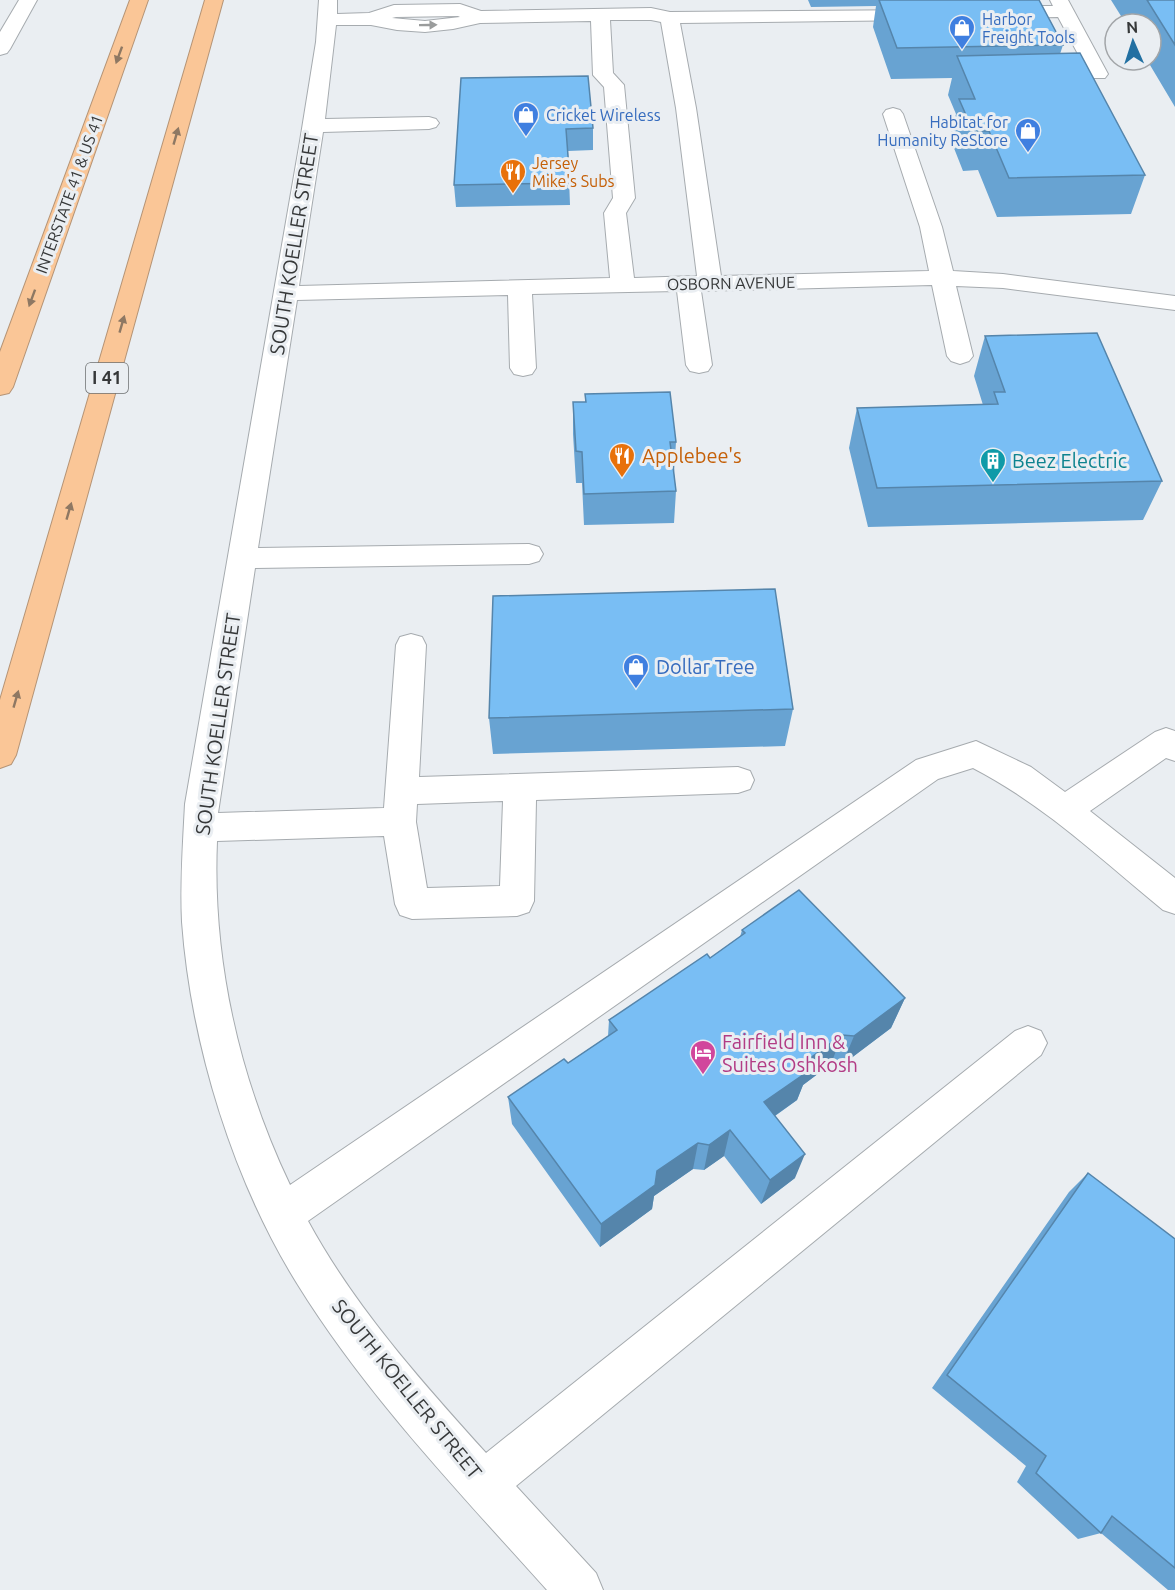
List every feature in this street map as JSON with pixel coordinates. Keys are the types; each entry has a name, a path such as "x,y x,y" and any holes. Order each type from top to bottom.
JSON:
{"highway":[{"name":"INTERSTATE 41 & US 41","path":"0,387 139,0"},
{"name":"I 41","path":"0,755 214,0"}],"street":[{"path":"0,50 7,23 28,0"},
{"path":"982,13 1062,6 1098,74"},
{"path":"327,10 392,26 459,24 479,17 600,15 657,11 785,8 934,13"},
{"name":"SOUTH KOELLER STREET","path":"327,10 313,126 202,804 200,923 216,1024 231,1081 266,1178 304,1254 353,1329 441,1439 579,1590"},
{"path":"657,11 686,108 699,284 699,365"},
{"path":"600,15 603,75 614,85 624,198 615,213 623,285"},
{"path":"893,114 923,198 960,356"},
{"path":"313,126 429,123"},
{"name":"OSBORN AVENUE","path":"285,293 942,278 1003,281 1175,303"},
{"path":"520,288 523,368"},
{"path":"243,558 529,554"},
{"path":"411,645 401,807 412,904 517,901 520,787"},
{"path":"1065,810 1166,741 1175,748"},
{"path":"284,1213 927,769 976,754 1019,776 1065,810 1175,900"},
{"path":"201,826 401,807 520,787 738,780"},
{"path":"483,1484 1028,1043"}],"building":[{"path":"879,0 1039,0 1063,45 897,48"},
{"path":"1147,0 1175,0 1175,45 1163,26 1163,12 1154,12"},
{"path":"1080,53 1145,175 1009,178 989,131 973,131 959,99 975,99 957,56"},
{"path":"588,76 593,128 566,129 570,183 454,185 461,78"},
{"path":"1097,333 1162,481 877,488 857,408 998,404 994,392 1005,392 985,336"},
{"name":"Applebee's","path":"670,392 676,442 670,442 676,491 584,494 582,452 576,451 573,402 586,402 585,394"},
{"name":"Dollar Tree","path":"775,589 793,709 489,718 493,596"},
{"name":"Fairfield Inn & Suites Oshkosh","path":"799,890 905,998 854,1036 842,1035 809,1059 807,1072 764,1102 805,1154 770,1180 730,1130 709,1145 698,1143 657,1171 655,1185 601,1224 508,1097 564,1059 568,1063 617,1030 609,1020 707,954 710,958 745,933 742,930"},
{"path":"1088,1173 1175,1239 1175,1568 1112,1516 1101,1533 1036,1473 1046,1456 947,1375"}],"place":[{"name":"Harbor Freight Tools","path":"962,51"},
{"name":"Cricket Wireless","path":"526,138"},
{"name":"Habitat for Humanity ReStore","path":"1028,154"},
{"name":"Jersey Mike's Subs","path":"513,195"},
{"name":"Applebee's","path":"622,479"},
{"name":"Beez Electric","path":"993,484"},
{"name":"Dollar Tree","path":"636,690"},
{"name":"Fairfield Inn & Suites Oshkosh","path":"703,1076"}]}
